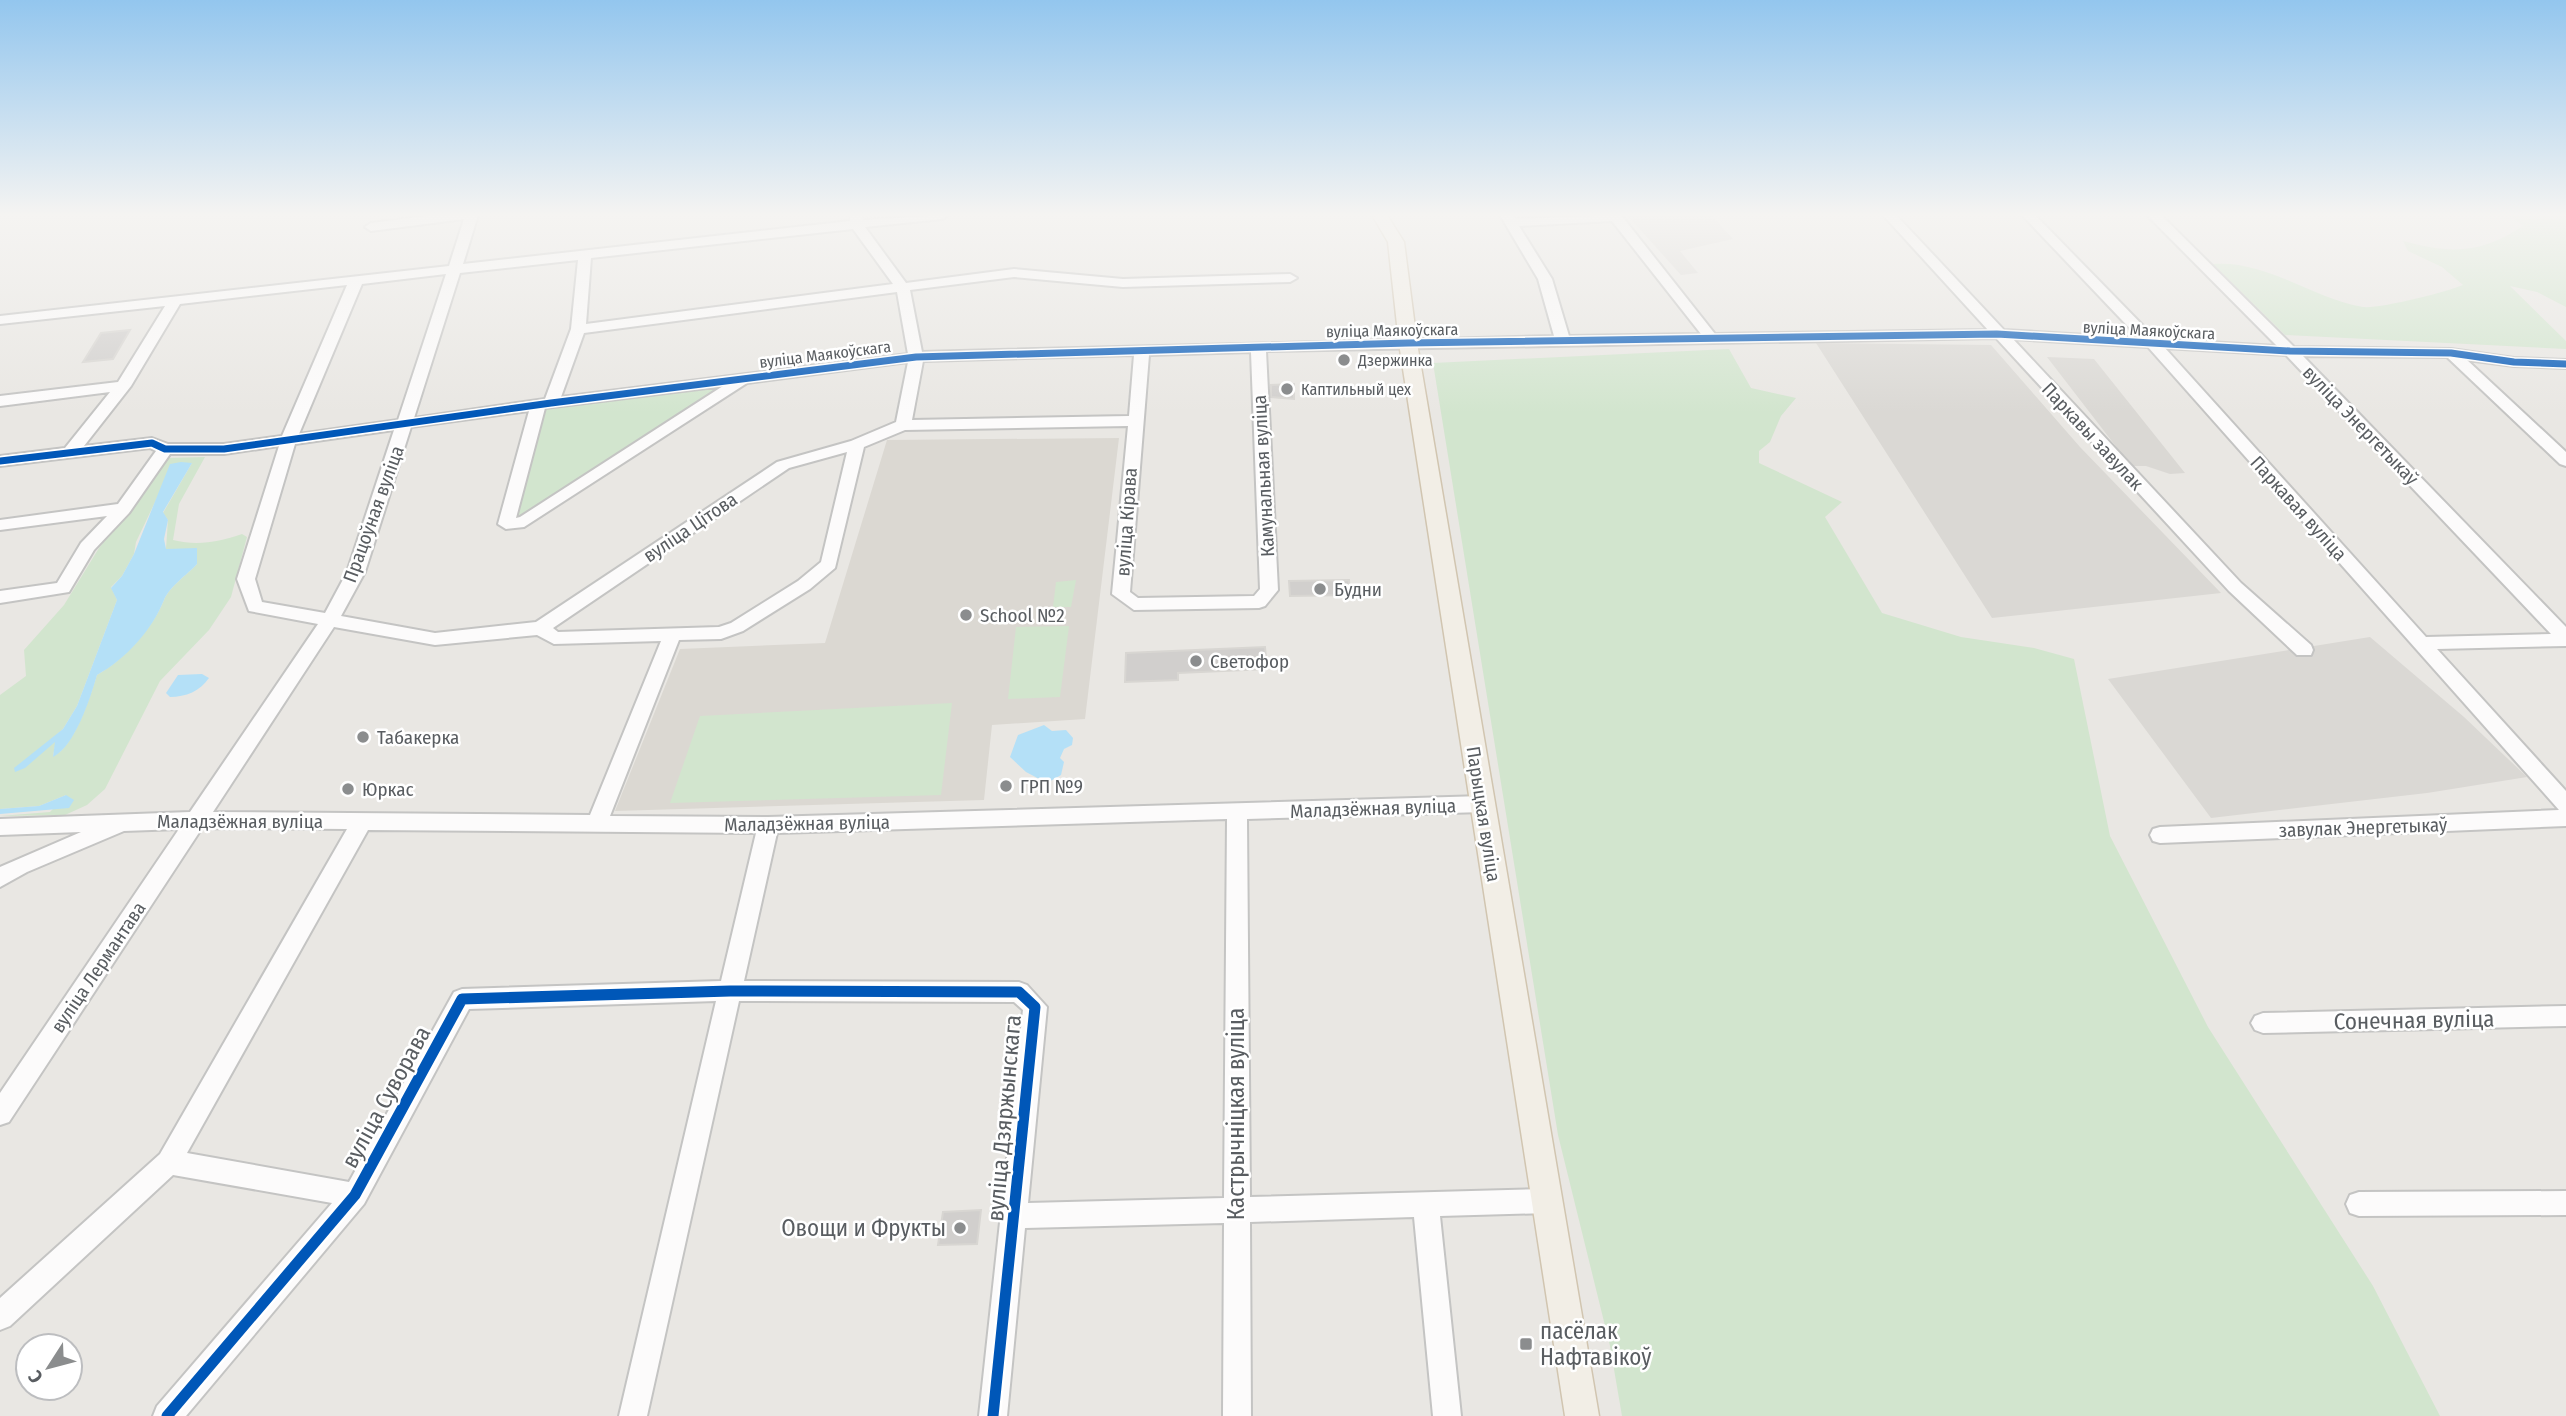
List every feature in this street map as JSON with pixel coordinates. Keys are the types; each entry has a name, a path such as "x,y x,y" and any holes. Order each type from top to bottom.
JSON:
{"main road":[{"name":"Парыцкая вуліца","path":"1401,281 1582,1416"}],"street":[{"path":"0,320 355,281"},
{"path":"289,438 356,281"},
{"name":"Працоўная вуліца","path":"196,821 330,620 356,572 450,281"},
{"path":"583,281 578,328 544,404 506,524 524,522 744,379"},
{"path":"898,281 903,288 916,357 903,425"},
{"path":"578,328 954,281"},
{"path":"1102,281 1187,281"},
{"path":"1546,281 1563,341"},
{"path":"1666,281 1711,338"},
{"name":"Паркавы завулак","path":"1949,281 2235,587 2304,650"},
{"name":"Паркавая вуліца","path":"2092,281 2154,345 2566,805"},
{"name":"вуліца Энергетыкаў","path":"2220,281 2566,639"},
{"path":"71,452 123,386 175,301"},
{"name":"вуліца Маякоўскага","path":"0,461 152,443 165,449 224,449 544,404 916,357 1409,343 1997,334 2290,351 2451,353 2514,362 2566,364"},
{"name":"Камунальная вуліца","path":"1258,347 1269,590 1259,602"},
{"name":"вуліца Кірава","path":"1142,350 1133,421 1121,594 1134,604 1259,602"},
{"path":"2451,353 2566,461"},
{"path":"0,401 123,386"},
{"name":"вуліца Цітова","path":"289,438 246,579 255,607 435,639 540,628 783,465 857,444 903,425 1133,421"},
{"path":"540,628 554,638 672,636 721,633 737,627 804,585 829,564 857,444"},
{"path":"0,597 63,588 87,547 123,509 165,449"},
{"path":"0,526 123,509"},
{"path":"597,823 672,636"},
{"path":"2419,643 2566,639"},
{"name":"Маладзёжная вуліца","path":"0,827 130,822 363,820 768,825 1483,804"},
{"name":"Кастрычніцкая вуліца","path":"1237,811 1237,1416"},
{"name":"завулак Энергетыкаў","path":"2160,835 2566,818"},
{"path":"0,1315 169,1162 363,820"},
{"name":"вуліца Лермантава","path":"0,1114 196,821"},
{"path":"0,878 19,866 130,822"},
{"path":"633,1416 768,825"},
{"name":"вуліца Суворава","path":"167,1416 355,1195 462,999 730,991"},
{"name":"вуліца Дзяржынскага","path":"730,991 1019,992 1035,1007 993,1416"},
{"name":"Сонечная вуліца","path":"2263,1023 2566,1016"},
{"path":"169,1162 355,1195"},
{"path":"1014,1216 1547,1201"},
{"path":"2359,1204 2566,1203"},
{"path":"1426,1205 1447,1416"}],"shaded area":[{"path":"1816,343 1991,345 2080,447 2221,593 1992,618"},
{"path":"2047,357 2094,359 2185,473 2170,474 2146,466 2131,466"},
{"name":"School №2","path":"1119,438 1085,719 992,725 984,800 615,811 680,649 825,643 887,440"},
{"path":"2370,637 2464,717 2527,777 2427,793 2211,818 2108,679"}],"green space":[{"path":"2230,281 2289,281 2325,296 2363,307 2429,296 2463,285 2458,281 2566,281 2566,307 2537,292 2510,286 2566,341 2566,349 2285,335"},
{"path":"1729,349 1751,388 1796,398 1781,416 1770,442 1759,451 1759,463 1842,502 1825,517 1882,613 1961,637 2034,648 2074,659 2110,836 2208,1027 2373,1286 2440,1416 1622,1416 1610,1346 1558,1135 1433,363"},
{"path":"728,384 516,519 542,410"},
{"path":"205,457 179,504 173,540 199,543 242,534 247,537 231,597 209,630 160,681 105,789 87,805 65,815 0,816 50,812 66,795 39,806 0,809 0,695 26,676 24,650 64,605 99,548 168,458","holes":["192,463 163,513 168,520 166,549 196,556 197,564 166,595 153,621 136,642 117,661 97,675 74,733 61,751 53,756 56,741 40,749 63,729 77,706 117,600 111,587 122,576 134,554 136,542 166,479"]},
{"path":"1076,580 1071,607 1053,607 1056,582"},
{"path":"1069,626 1060,697 1008,699 1016,627"},
{"path":"952,703 941,795 670,803 700,716"}],"water":[{"path":"192,463 163,512 168,520 164,539 166,549 197,548 197,564 166,595 153,622 137,643 118,661 97,675 81,721 61,751 53,757 55,742 25,768 15,772 14,768 63,729 77,706 117,600 111,588 122,576 134,554 170,464"},
{"path":"202,674 209,678 192,692 170,697 166,693 178,675"},
{"path":"1044,725 1052,731 1066,730 1073,738 1072,745 1064,749 1060,758 1064,762 1061,775 1047,783 1026,772 1010,757 1018,735"},
{"path":"66,795 74,800 69,808 0,814 0,809 39,806"}],"building":[{"path":"130,330 113,359 83,362 101,333"},
{"name":"Каптильный цех","path":"1294,384 1294,399 1271,397 1271,385"},
{"name":"Будни","path":"1349,580 1350,595 1290,596 1289,581"},
{"name":"Светофор","path":"1265,647 1267,669 1178,673 1178,680 1125,682 1126,653"},
{"name":"Овощи и Фрукты","path":"981,1210 977,1244 938,1245 943,1212"}],"cycle path":[{"path":"0,461 152,443 165,449 224,449 551,403 916,357 1408,343 1997,334 2290,351 2451,353 2514,362 2566,364"},
{"path":"167,1416 355,1195 462,999 730,991 1019,992 1035,1007 993,1416"}],"place":[{"name":"Дзержинка","path":"1344,360"},
{"name":"Каптильный цех","path":"1287,389"},
{"name":"Будни","path":"1320,589"},
{"name":"School №2","path":"966,615"},
{"name":"Светофор","path":"1196,661"},
{"name":"Табакерка","path":"363,737"},
{"name":"ГРП №9","path":"1006,786"},
{"name":"Юркас","path":"348,789"},
{"name":"Овощи и Фрукты","path":"960,1228"},
{"name":"пасёлак Нафтавікоў","path":"1526,1344"}]}
